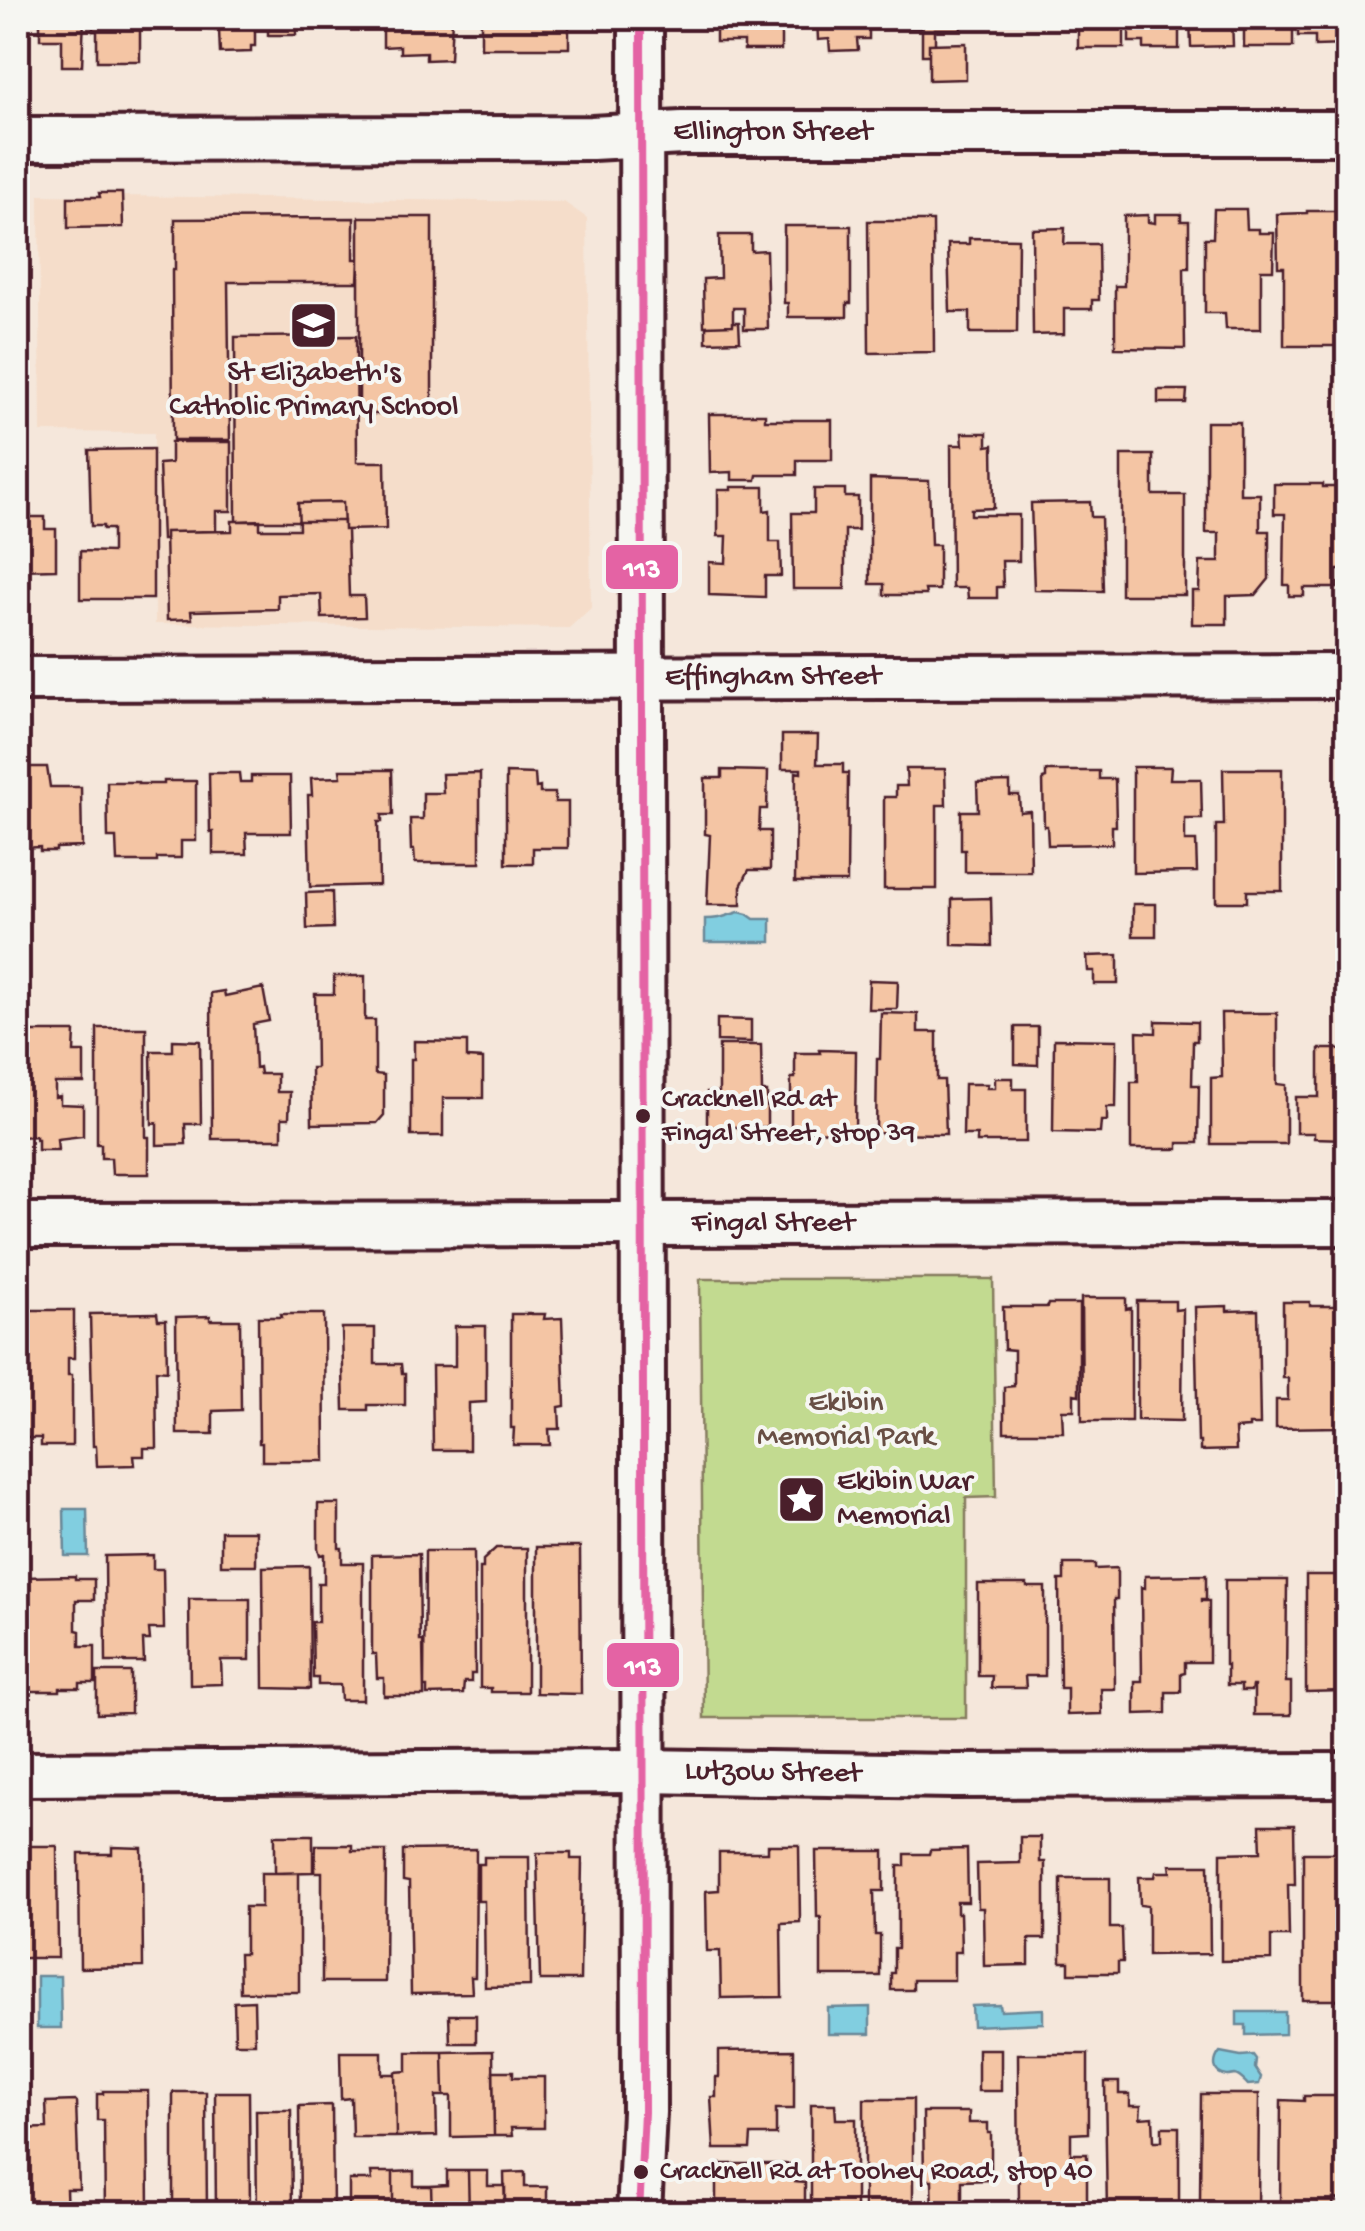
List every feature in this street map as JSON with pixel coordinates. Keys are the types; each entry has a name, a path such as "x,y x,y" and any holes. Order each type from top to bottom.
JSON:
{"street":[{"path":"638,2214 644,2112 641,18"},
{"name":"Ellington Street","path":"18,139 592,138 682,133 1348,133"},
{"name":"Effingham Street","path":"18,679 1348,676"},
{"name":"Fingal Street","path":"18,1225 1348,1223"},
{"name":"Lutzow Street","path":"18,1774 643,1771 952,1776 1348,1775"}],"shaded area":[{"name":"St Elizabeth's Catholic Primary School","path":"39,195 564,202 587,218 591,608 569,628 155,624 154,433 41,432"}],"green space":[{"name":"Ekibin Memorial Park","path":"700,1279 993,1279 996,1497 966,1498 966,1718 704,1718"}],"water":[{"path":"739,912 754,919 771,919 771,942 705,942 705,919"},
{"path":"64,1509 87,1509 88,1556 65,1556"},
{"path":"37,1976 60,1976 61,2028 37,2028"},
{"path":"1000,2005 1001,2011 1043,2009 1043,2023 973,2026 972,2006"},
{"path":"870,2007 870,2034 828,2034 828,2008"},
{"path":"1237,2012 1285,2012 1285,2034 1246,2035 1246,2025 1237,2025"},
{"path":"1220,2052 1253,2055 1261,2077 1259,2084 1248,2085 1237,2076 1219,2073 1215,2063"}],"building":[{"path":"40,18 84,18 82,66 62,66 62,39 40,39"},
{"path":"93,18 140,18 140,61 97,61"},
{"path":"208,18 255,18 255,46 251,46 251,52 220,53 219,30 209,30"},
{"path":"268,18 340,18 340,26 296,26 296,35 268,35"},
{"path":"383,18 452,18 450,59 426,60 426,52 400,53 400,46 383,47"},
{"path":"481,18 575,18 575,24 569,24 569,48 481,48"},
{"path":"716,18 781,18 781,50 744,50 744,42 716,42"},
{"path":"817,18 877,21 869,21 869,39 857,39 858,50 830,51 829,39 818,40"},
{"path":"900,18 961,18 961,29 935,29 935,44 929,44 929,55 922,55 922,28 900,28"},
{"path":"1078,18 1124,18 1124,48 1078,48"},
{"path":"1129,18 1179,18 1179,49 1144,49 1144,42 1129,42"},
{"path":"1190,18 1232,18 1233,46 1191,47"},
{"path":"1244,18 1293,18 1293,47 1244,47"},
{"path":"1298,18 1348,18 1346,45 1315,46 1315,36 1298,36"},
{"path":"966,43 966,79 929,80 929,44"},
{"path":"99,193 122,193 123,227 68,228 68,197 100,197"},
{"path":"1214,209 1246,209 1247,229 1274,233 1273,270 1261,270 1261,329 1226,329 1225,313 1205,313 1205,238 1213,238"},
{"path":"1343,211 1343,346 1284,346 1284,267 1278,267 1277,214"},
{"path":"1155,214 1181,214 1181,221 1189,221 1189,268 1184,268 1185,349 1115,348 1115,286 1124,286 1124,216 1148,215 1148,222 1155,223"},
{"path":"359,217 432,217 432,414 359,414"},
{"path":"354,218 358,282 228,282 230,440 173,440 175,219"},
{"path":"868,221 933,221 934,352 869,353"},
{"path":"784,226 851,226 851,303 847,303 847,317 788,317 788,303 784,303"},
{"path":"1065,228 1064,244 1098,244 1099,300 1092,300 1092,309 1064,309 1064,334 1033,335 1032,229"},
{"path":"719,235 751,235 751,251 766,250 768,329 744,329 744,308 733,308 733,325 704,326 703,279 720,278"},
{"path":"969,238 1018,239 1017,333 970,333 970,312 950,312 948,244 969,244"},
{"path":"21,267 21,312 18,312"},
{"path":"739,322 740,341 706,342 706,326"},
{"path":"356,336 357,462 385,462 386,529 344,530 344,521 236,521 235,337"},
{"path":"1158,390 1187,390 1186,403 1158,403"},
{"path":"709,414 765,414 765,420 832,420 832,460 797,460 797,475 757,475 756,480 732,480 732,472 710,473"},
{"path":"1206,422 1240,422 1240,494 1260,494 1260,531 1269,531 1269,579 1256,595 1227,596 1227,624 1192,624 1192,591 1199,591 1200,562 1219,562 1219,533 1206,533"},
{"path":"962,433 987,433 987,446 993,445 994,508 971,509 971,515 1019,515 1019,561 1002,561 1003,587 997,587 997,598 968,598 967,588 952,588 951,445 963,445"},
{"path":"171,442 231,442 231,511 216,511 216,531 165,532 162,540 159,464 171,463"},
{"path":"153,449 153,599 80,599 80,551 112,552 112,529 91,526 89,450"},
{"path":"1121,455 1153,455 1153,495 1185,495 1185,595 1121,595"},
{"path":"870,479 929,481 931,545 939,545 939,590 925,590 926,595 884,595 884,584 870,584"},
{"path":"1274,484 1348,487 1348,570 1337,570 1337,588 1304,588 1304,596 1289,596 1289,585 1284,585 1285,514 1274,514"},
{"path":"18,487 24,487 24,517 45,517 45,529 56,529 56,569 19,570 20,592 18,592"},
{"path":"764,487 764,511 770,510 770,542 780,542 781,576 765,576 765,597 709,595 709,562 726,563 727,536 718,536 718,490"},
{"path":"814,489 845,489 845,497 858,497 858,530 845,530 845,589 793,589 792,513 814,513"},
{"path":"343,502 349,596 364,596 365,617 322,618 321,594 278,595 278,609 191,611 192,619 167,620 165,532 232,531 232,521 260,520 260,529 299,529 298,503"},
{"path":"1090,502 1091,517 1101,517 1103,591 1034,590 1031,503"},
{"path":"782,735 818,735 817,764 843,764 843,773 848,773 847,882 795,882 796,772 801,773 801,769 782,769"},
{"path":"22,767 47,767 50,787 81,787 82,847 56,851 20,848 18,774 23,774"},
{"path":"1133,767 1171,767 1170,779 1201,779 1202,819 1185,819 1185,841 1196,841 1197,872 1133,873"},
{"path":"906,769 945,769 946,805 937,805 937,889 884,889 884,797 896,797 896,786 907,786"},
{"path":"1223,769 1282,769 1282,891 1247,891 1247,902 1216,902 1216,825 1224,825"},
{"path":"340,770 392,770 393,815 382,815 382,822 378,822 379,885 310,887 311,778 341,777"},
{"path":"722,770 768,771 767,809 760,809 759,831 770,831 770,870 749,870 741,886 741,905 707,905 710,835 705,834 705,778 722,778"},
{"path":"1046,771 1099,771 1099,779 1115,779 1116,826 1112,826 1112,844 1048,845 1044,826"},
{"path":"209,773 239,773 240,782 251,782 251,776 290,776 291,833 246,833 247,854 213,854"},
{"path":"480,773 480,863 415,863 410,819 423,819 423,793 443,793 442,774"},
{"path":"506,773 535,774 540,793 555,793 555,802 568,802 568,848 533,848 533,864 506,864"},
{"path":"196,781 196,841 181,841 181,858 117,862 116,838 108,838 107,782"},
{"path":"1010,782 1010,795 1019,795 1020,812 1030,811 1031,872 965,872 961,811 978,811 977,783"},
{"path":"332,892 333,928 307,929 306,893"},
{"path":"991,898 992,946 952,945 952,899"},
{"path":"1133,904 1156,904 1156,936 1133,936"},
{"path":"1118,955 1118,984 1094,984 1094,971 1088,971 1087,956"},
{"path":"334,976 365,976 365,1020 375,1020 375,1074 384,1075 384,1115 377,1123 312,1124 315,994 334,994"},
{"path":"869,980 898,981 897,1009 868,1009"},
{"path":"263,988 269,1021 253,1024 255,1068 259,1067 260,1074 277,1074 277,1092 290,1092 289,1118 282,1118 282,1139 212,1139 211,993 224,991 225,996"},
{"path":"881,1013 918,1014 918,1032 937,1032 937,1080 944,1080 946,1134 876,1133"},
{"path":"1221,1013 1277,1013 1277,1084 1286,1085 1286,1144 1211,1144 1211,1078 1222,1077"},
{"path":"717,1019 751,1020 751,1042 717,1041"},
{"path":"1156,1021 1197,1022 1192,1085 1199,1085 1198,1143 1178,1143 1178,1149 1131,1149 1131,1082 1138,1082 1137,1032 1156,1033"},
{"path":"1015,1027 1038,1027 1038,1065 1015,1064"},
{"path":"97,1028 146,1028 149,1174 112,1174 111,1158 101,1158 101,1144 97,1144"},
{"path":"29,1032 75,1032 74,1052 84,1052 84,1083 55,1083 55,1097 60,1096 60,1104 83,1105 83,1136 57,1139 58,1150 38,1150 36,1136 18,1137 18,1053 30,1053"},
{"path":"1054,1039 1117,1040 1116,1107 1107,1107 1107,1121 1101,1121 1100,1133 1053,1132"},
{"path":"173,1040 200,1041 201,1124 185,1124 186,1144 157,1145 157,1123 152,1124 151,1051 173,1051"},
{"path":"414,1041 467,1042 467,1058 483,1059 483,1098 443,1098 443,1136 411,1136"},
{"path":"719,1045 761,1045 767,1127 707,1127 707,1092 719,1092"},
{"path":"1319,1049 1348,1049 1348,1145 1345,1139 1296,1133 1296,1097 1319,1097"},
{"path":"819,1050 856,1051 855,1132 791,1131 795,1053 820,1053"},
{"path":"995,1078 1013,1078 1013,1089 1026,1089 1026,1142 977,1142 977,1135 963,1135 964,1084 988,1084 987,1088 995,1088"},
{"path":"1081,1298 1126,1298 1126,1309 1131,1308 1131,1421 1082,1421"},
{"path":"1137,1301 1175,1301 1175,1310 1183,1309 1182,1421 1137,1420"},
{"path":"1283,1302 1344,1306 1344,1313 1348,1313 1341,1427 1276,1428 1276,1400 1288,1400 1288,1378 1283,1378"},
{"path":"1079,1304 1079,1395 1074,1394 1074,1410 1062,1410 1063,1432 1004,1432 1004,1387 1014,1386 1014,1350 1004,1349 1003,1307"},
{"path":"1227,1306 1227,1311 1258,1310 1260,1425 1235,1429 1236,1450 1200,1451 1195,1307"},
{"path":"21,1310 74,1310 74,1358 68,1358 68,1375 72,1375 72,1446 41,1446 41,1438 18,1438"},
{"path":"157,1313 158,1320 166,1320 167,1371 156,1370 157,1448 144,1448 144,1456 134,1456 135,1465 97,1466 93,1446 90,1314"},
{"path":"281,1314 324,1314 325,1461 262,1461 258,1317 282,1317"},
{"path":"511,1314 562,1318 565,1406 559,1407 560,1429 549,1429 550,1445 513,1445"},
{"path":"210,1316 210,1320 240,1320 241,1410 213,1411 213,1434 177,1434 176,1317"},
{"path":"455,1326 486,1326 486,1402 469,1403 469,1450 433,1450 432,1366 455,1366"},
{"path":"342,1328 375,1328 375,1364 401,1364 405,1374 405,1405 368,1405 368,1410 344,1410"},
{"path":"318,1504 339,1504 342,1563 363,1563 363,1700 341,1700 340,1685 318,1685 318,1678 313,1678 312,1622 318,1622 318,1583 324,1583 324,1554 320,1555 318,1548"},
{"path":"221,1531 256,1531 256,1565 221,1565"},
{"path":"536,1547 580,1547 581,1694 536,1693"},
{"path":"496,1548 527,1548 527,1692 491,1692 491,1688 480,1688 480,1568"},
{"path":"425,1551 474,1551 475,1674 471,1674 471,1682 464,1682 463,1694 427,1695 424,1687"},
{"path":"419,1554 424,1696 384,1696 384,1678 377,1678 376,1654 372,1654 372,1555"},
{"path":"153,1555 153,1569 163,1569 164,1629 149,1629 150,1640 143,1640 144,1662 106,1662 105,1556"},
{"path":"1064,1564 1117,1568 1115,1689 1101,1689 1102,1714 1067,1715 1067,1688 1060,1688 1059,1580 1064,1580"},
{"path":"309,1566 310,1689 264,1688 263,1567"},
{"path":"1206,1575 1206,1599 1202,1601 1209,1601 1209,1662 1185,1662 1181,1692 1166,1692 1166,1713 1135,1714 1135,1681 1142,1681 1141,1587 1145,1588 1145,1576"},
{"path":"1306,1575 1348,1575 1348,1675 1342,1675 1342,1691 1306,1692"},
{"path":"21,1577 94,1579 94,1600 76,1600 76,1630 80,1631 80,1646 95,1646 95,1683 80,1683 80,1688 60,1691 23,1691"},
{"path":"1225,1580 1287,1580 1286,1682 1291,1682 1291,1715 1254,1715 1254,1686 1251,1691 1241,1691 1241,1685 1227,1685"},
{"path":"978,1584 1045,1587 1045,1676 1025,1676 1026,1688 991,1688 992,1676 978,1676"},
{"path":"189,1599 250,1599 250,1660 221,1660 222,1684 190,1685"},
{"path":"97,1672 131,1672 131,1713 97,1714"},
{"path":"1260,1825 1294,1825 1295,1884 1288,1884 1289,1936 1271,1936 1271,1960 1221,1961 1221,1853 1261,1852"},
{"path":"275,1835 313,1835 313,1872 275,1873"},
{"path":"1020,1837 1040,1837 1040,1862 1045,1862 1045,1939 1029,1939 1029,1965 984,1966 977,1864 1020,1863"},
{"path":"316,1845 352,1845 352,1851 386,1851 385,1982 322,1982 322,1872 315,1872"},
{"path":"768,1845 799,1845 800,1922 781,1923 782,1997 721,1998 720,1951 707,1951 706,1891 719,1890 719,1852 768,1852"},
{"path":"21,1846 57,1846 58,1958 18,1958"},
{"path":"112,1847 142,1848 143,1967 80,1968 79,1854 112,1854"},
{"path":"476,1849 472,1993 411,1994 409,1882 403,1881 403,1850"},
{"path":"967,1849 968,1902 957,1902 961,1952 954,1952 954,1980 913,1980 913,1990 891,1990 894,1948 898,1948 898,1866 905,1866 905,1854"},
{"path":"816,1851 884,1851 884,1891 874,1891 880,1976 821,1976"},
{"path":"537,1853 571,1853 571,1859 582,1859 580,1980 540,1980"},
{"path":"1303,1853 1346,1853 1343,2000 1303,2000"},
{"path":"484,1857 529,1857 530,1986 485,1987 484,1901 478,1901 478,1864 484,1864"},
{"path":"1170,1865 1209,1865 1210,1954 1148,1955 1148,1906 1140,1905 1139,1877 1171,1872"},
{"path":"261,1873 299,1873 299,1992 240,1992 239,1954 245,1954 245,1907 261,1907"},
{"path":"1061,1878 1110,1878 1110,1928 1122,1928 1123,1962 1118,1962 1118,1973 1069,1973 1069,1962 1061,1962"},
{"path":"254,2001 255,2043 235,2043 234,2002"},
{"path":"449,2015 476,2015 476,2043 450,2043"},
{"path":"978,2049 1001,2049 1001,2091 978,2091"},
{"path":"794,2050 794,2109 776,2109 776,2135 751,2135 750,2149 714,2149 711,2097 716,2097 719,2051"},
{"path":"493,2051 494,2136 451,2137 451,2096 444,2096 443,2052"},
{"path":"340,2052 382,2052 382,2074 395,2074 396,2137 352,2137 351,2098 341,2099"},
{"path":"407,2052 443,2052 444,2096 436,2096 437,2136 396,2137 395,2072 407,2071"},
{"path":"1018,2054 1088,2054 1088,2133 1071,2134 1071,2154 1087,2154 1087,2214 1041,2214 1040,2205 1019,2205"},
{"path":"493,2071 513,2071 513,2077 544,2077 544,2128 511,2128 512,2136 494,2136"},
{"path":"1105,2082 1119,2082 1119,2094 1130,2094 1130,2106 1141,2106 1140,2118 1153,2117 1154,2141 1162,2141 1162,2127 1179,2127 1179,2206 1145,2206 1145,2214 1107,2214"},
{"path":"148,2091 149,2214 105,2214 104,2120 97,2120 97,2094"},
{"path":"173,2092 206,2092 207,2214 173,2214"},
{"path":"215,2092 249,2092 250,2214 216,2214"},
{"path":"1201,2094 1259,2094 1258,2213 1264,2214 1222,2214 1222,2202 1200,2201"},
{"path":"1304,2096 1343,2096 1343,2200 1333,2199 1334,2214 1293,2214 1305,2213 1305,2209 1280,2209 1281,2100 1304,2101"},
{"path":"864,2099 913,2099 913,2214 864,2214"},
{"path":"76,2101 79,2189 66,2189 67,2214 20,2214 19,2129 47,2128 46,2102"},
{"path":"811,2104 835,2104 836,2119 856,2119 856,2214 811,2214"},
{"path":"332,2105 333,2214 300,2214 299,2106"},
{"path":"256,2110 291,2110 292,2214 257,2214"},
{"path":"923,2112 969,2112 969,2123 988,2123 991,2180 962,2181 962,2214 933,2214 932,2180 924,2180"},
{"path":"716,2164 795,2164 795,2182 805,2183 805,2214 716,2214"},
{"path":"414,2171 414,2186 431,2186 432,2214 393,2214 393,2172"},
{"path":"447,2171 468,2171 469,2214 432,2214 431,2186 447,2185"},
{"path":"468,2171 488,2171 488,2186 505,2186 505,2214 469,2214"},
{"path":"371,2172 393,2172 393,2214 349,2214 349,2180 372,2180"},
{"path":"525,2172 525,2187 547,2187 547,2214 505,2214 504,2173"}],"transit line":[{"name":"113","path":"639,2214 644,2112 641,18"}],"place":[{"name":"St Elizabeth's Catholic Primary School","path":"314,325"},
{"name":"Cracknell Rd at Fingal Street, stop 39","path":"643,1116"},
{"name":"Ekibin War Memorial","path":"802,1500"},
{"name":"Cracknell Rd at Toohey Road, stop 40","path":"641,2172"}]}
